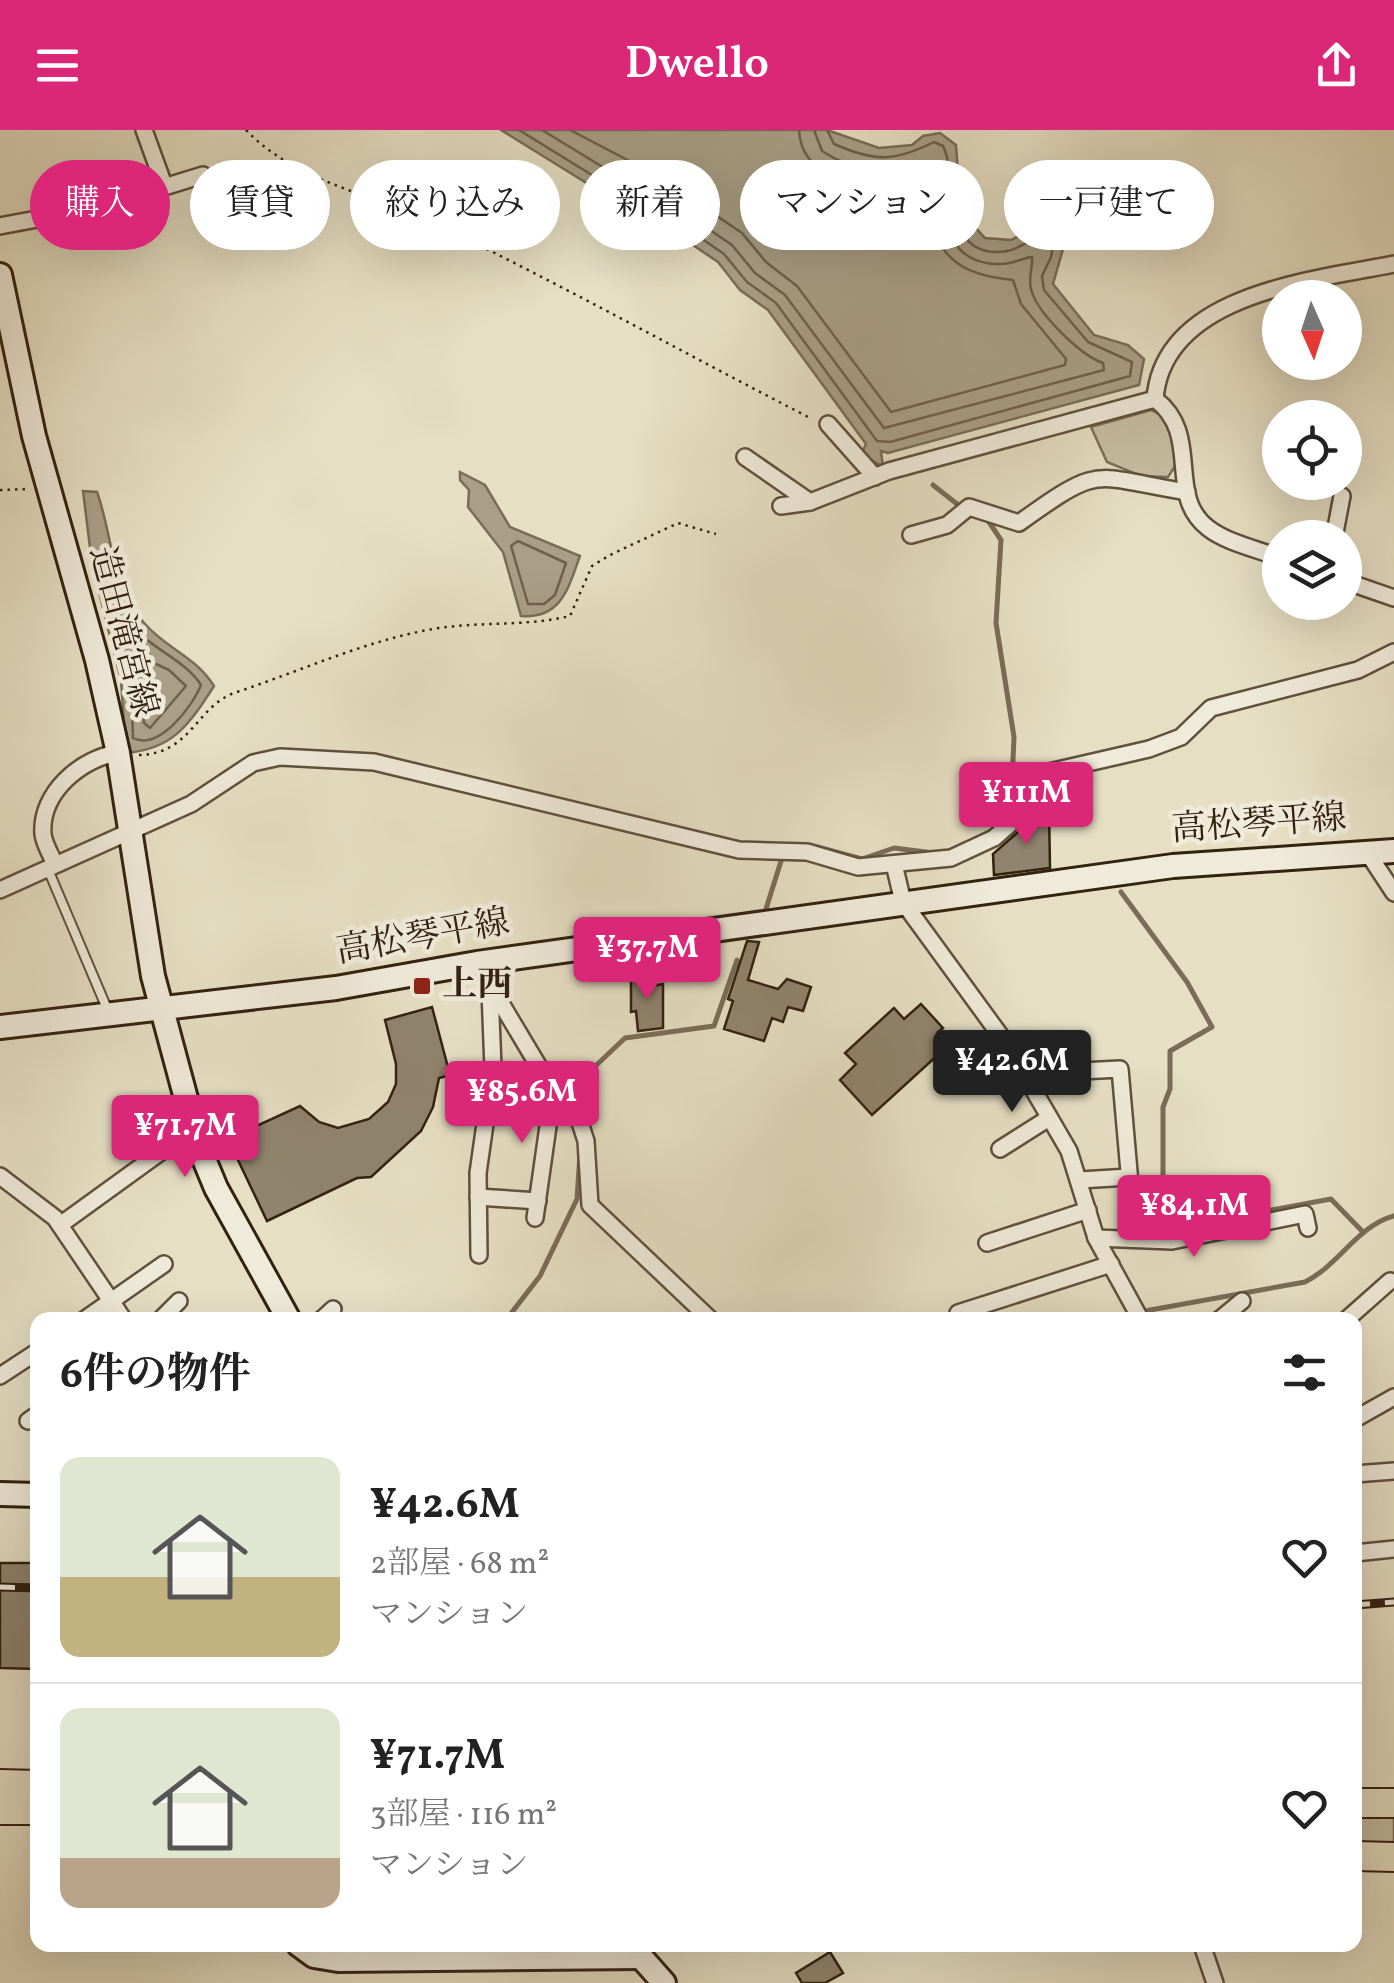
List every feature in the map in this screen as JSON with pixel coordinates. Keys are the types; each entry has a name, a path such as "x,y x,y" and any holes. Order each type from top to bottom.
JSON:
{"highway":[{"path":"0,1784 30,1786"},
{"path":"1362,1802 1394,1804"},
{"path":"0,1810 30,1810"},
{"path":"1362,1856 1394,1857"}],"main road":[{"name":"造田滝宮線","path":"0,275 34,436 118,753 162,1010 194,1128 216,1188 285,1312"},
{"name":"高松琴平線","path":"0,1027 336,988 477,963 1173,866 1394,851"},
{"path":"0,1494 30,1495"},
{"path":"309,1952 338,1960 602,1952"},
{"path":"636,1952 664,1983"}],"street":[{"path":"144,130 155,160"},
{"path":"0,226 30,220"},
{"path":"1155,399 1164,360 1178,339 1206,320 1247,298 1287,285 1394,264"},
{"path":"781,506 810,502 875,477 1155,399"},
{"path":"1155,399 1172,411 1180,428 1191,509 1209,530 1262,551"},
{"path":"828,424 875,477"},
{"path":"746,457 810,502"},
{"path":"911,535 947,525 969,507 1019,523 1082,480 1127,478 1187,492"},
{"path":"1362,587 1394,598"},
{"path":"0,890 192,804 252,763 280,757 374,762 739,850 806,852 858,867 952,858 973,851 1010,824 1033,786 1049,772 1149,749 1180,736 1212,708 1358,670 1394,652"},
{"path":"51,866 43,838 45,817 64,782 90,758 118,753"},
{"path":"1367,852 1394,893"},
{"path":"894,864 904,902 999,1032 1049,1118 1080,1180 1096,1238 1138,1312"},
{"path":"477,963 558,1096 574,1104 584,1130 590,1205 703,1312"},
{"path":"478,1255 478,1197 494,1068 490,987"},
{"path":"1023,1074 1120,1069 1132,1206"},
{"path":"478,1197 537,1210 550,1105 558,1096"},
{"path":"1000,1149 1049,1118"},
{"path":"60,1225 194,1128"},
{"path":"0,1176 60,1225 118,1312"},
{"path":"1080,1180 1129,1177"},
{"path":"987,1243 1088,1210"},
{"path":"1096,1238 1172,1241 1305,1214 1308,1228"},
{"path":"96,1312 164,1264"},
{"path":"958,1312 1111,1264"},
{"path":"1355,1312 1390,1281"},
{"path":"168,1312 179,1301"},
{"path":"1229,1312 1242,1301"},
{"path":"0,1376 30,1356"},
{"path":"1362,1415 1394,1397"},
{"path":"1362,1470 1393,1474"},
{"path":"1362,1553 1394,1549"},
{"path":"1205,1952 1216,1983"}],"lane":[{"path":"51,866 110,1016"}],"path":[{"path":"246,130 297,168 361,198 432,222 828,424"},
{"path":"0,490 34,489"},
{"path":"156,754 186,738 221,697 348,650 436,628 530,625 570,616 592,566 610,555 678,524 716,534"}],"shaded area":[{"path":"1151,410 1167,417 1179,460 1168,477 1141,476 1107,462 1091,427"},
{"path":"1362,1810 1394,1811 1394,1847 1362,1846"}],"water":[{"path":"501,130 827,130 879,148 912,145 923,136 940,133 956,145 957,160 740,160 740,250 984,250 984,237 1004,239 1004,250 1063,250 1053,284 1094,335 1128,345 1144,359 1139,385 888,453 881,451 883,466 861,455 866,444 768,310 740,290 718,262 700,250 720,250 720,160 580,160 580,179 560,167 560,160 549,160"},
{"path":"460,472 485,485 510,527 580,556 561,600 545,613 521,616 503,552 468,507 469,490 460,480"},
{"path":"83,491 97,492 119,578 134,610 214,686 178,733 142,751 126,753 121,680 92,564"}],"building":[{"path":"1049,810 1050,868 994,875 993,854 1018,832 1031,811"},
{"path":"747,941 759,942 748,980 778,989 787,979 811,987 803,1011 788,1007 783,1022 772,1018 764,1041 724,1029 733,1001 728,999"},
{"path":"655,974 657,985 663,984 663,1028 638,1031 636,1011 631,1012 631,977"},
{"path":"921,1004 943,1028 938,1032 945,1040 935,1048 940,1053 872,1115 840,1080 856,1064 845,1053 894,1008 904,1019"},
{"path":"432,1007 450,1075 439,1078 433,1107 421,1131 371,1177 357,1178 267,1221 228,1139 300,1106 319,1122 338,1128 369,1119 388,1102 396,1084 396,1064 385,1020"},
{"path":"0,1563 30,1563 30,1669 0,1668"},
{"path":"830,1952 843,1973 825,1983 802,1983 796,1973"}],"waterway":[{"path":"933,485 957,504"},
{"path":"987,519 1001,540 996,623 1014,737 1011,806 1004,819"},
{"path":"810,845 862,859 894,848 934,853"},
{"path":"765,912 782,858"},
{"path":"1121,892 1187,982 1212,1027 1170,1051 1170,1089 1163,1107 1163,1230 1331,1199 1363,1232"},
{"path":"568,1092 625,1038 714,1026 737,960"},
{"path":"512,1312 540,1276 577,1199 580,1154"},
{"path":"1139,1312 1305,1282 1369,1228 1394,1216"}],"railway":[{"path":"0,1587 30,1588"},
{"path":"1362,1604 1394,1602"}],"place":[{"name":"上西","path":"422,986"}]}
